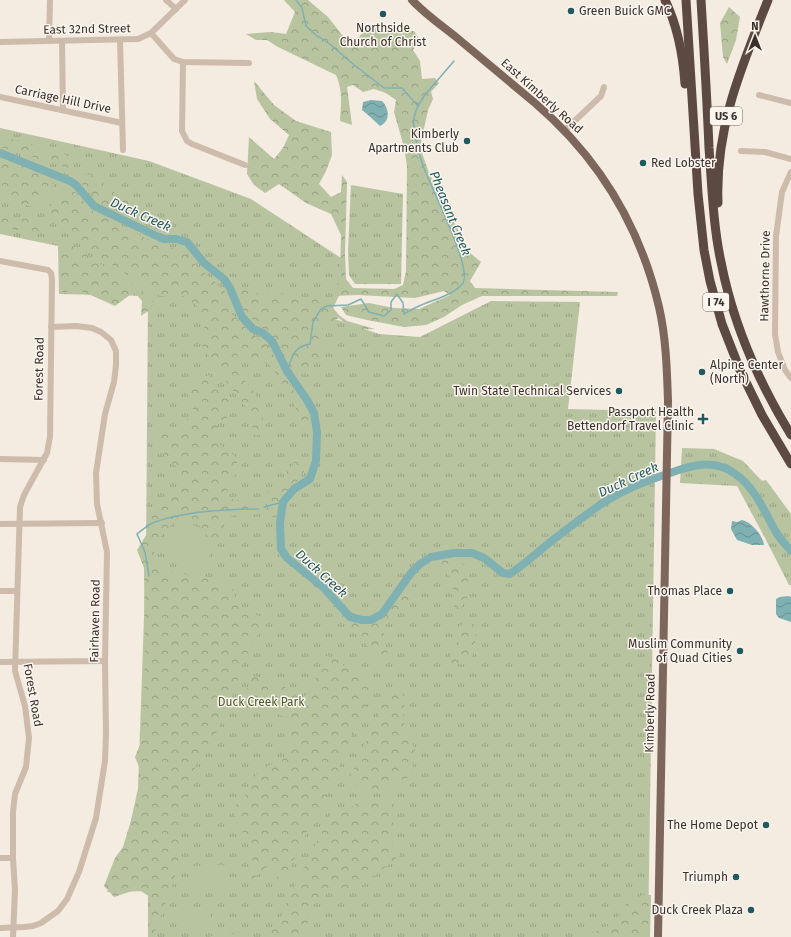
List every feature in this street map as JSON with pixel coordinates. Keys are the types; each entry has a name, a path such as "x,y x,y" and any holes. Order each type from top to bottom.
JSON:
{"highway":[{"name":"US 6","path":"665,0 681,46 688,115 694,125"},
{"name":"I 74","path":"686,0 701,231 716,305 730,346 746,383 762,415 791,464"},
{"name":"I 74","path":"701,0 711,181 717,238 726,284 745,346 767,395 791,435"},
{"name":"US 6","path":"717,238 719,223 719,166 726,115 735,85 768,0"}],"main road":[{"name":"East Kimberly Road","path":"412,0 536,104 564,131 602,175 636,237 659,307 662,322"},
{"name":"Kimberly Road","path":"658,937 668,456 667,370 662,322"}],"street":[{"path":"49,41 50,0"},
{"path":"166,0 176,9"},
{"name":"East 32nd Street","path":"0,42 138,39 151,33 185,0"},
{"path":"151,33 174,59 183,62 249,63"},
{"path":"120,40 123,150"},
{"path":"62,41 63,110"},
{"path":"183,62 182,132 184,136 192,144 245,165"},
{"path":"564,131 601,96 604,87"},
{"path":"759,95 791,103"},
{"name":"Carriage Hill Drive","path":"0,97 122,123"},
{"path":"741,151 765,152 791,159"},
{"name":"Hawthorne Drive","path":"791,172 782,192 776,236 775,334 782,364 791,378"},
{"name":"Forest Road","path":"0,261 48,270 51,273 52,279 50,437 47,453 24,495 20,507 15,671 25,706 29,738 26,767 18,784 14,802 12,823 15,890 12,929 13,937"},
{"name":"Fairhaven Road","path":"0,928 12,929 33,926 58,911 67,899 79,872 96,818 105,761 106,733 104,661 107,552 98,504 96,473 105,414 114,382 116,351 110,340 101,332 92,328 76,326 51,327"},
{"path":"0,459 44,460"},
{"path":"0,524 102,523"},
{"path":"0,591 17,591"},
{"path":"0,662 104,661"},
{"path":"0,858 13,858"}],"green space":[{"path":"284,0 308,0 328,17 343,36 357,39 369,26 389,31 414,31 420,40 413,50 420,61 422,79 435,78 439,83 431,92 433,99 428,110 420,147 429,173 469,252 481,262 470,281 475,288 618,292 617,296 482,296 462,305 444,317 426,325 404,327 346,315 341,307 369,303 394,308 419,309 450,295 444,291 415,298 358,295 335,296 340,271 341,235 331,214 306,203 279,184 265,193 254,185 247,174 249,137 274,159 283,148 289,135 270,119 257,99 254,81 274,105 296,121 331,132 332,155 319,184 331,197 341,192 342,175 347,182 345,252 346,279 353,288 394,289 403,285 406,271 407,166 404,147 394,112 396,100 386,93 374,89 363,92 353,85 347,87 352,125 340,121 341,92 336,75 278,47 267,40 256,40 246,34 271,32 286,34 295,12"},
{"path":"729,7 740,17 736,40 727,64 723,57 720,23"},
{"name":"Duck Creek Park","path":"0,128 149,161 251,199 344,260 344,285 329,317 379,334 420,337 491,301 580,302 568,409 656,411 648,937 148,937 148,891 107,892 120,870 138,789 146,560 148,296 59,294 58,246 0,234"},
{"path":"0,137 28,142 39,152 60,150 75,162 69,168 0,147"},
{"path":"2,157 42,173 54,185 47,198 34,207 14,202 0,191 0,159"},
{"path":"79,174 96,176 111,191 140,205 173,226 166,234 135,217 100,205 80,182"},
{"path":"351,185 403,194 401,284 355,284 349,275 348,251"},
{"path":"63,187 77,193 91,210 155,243 182,250 230,296 232,314 252,334 267,345 311,420 302,425 290,394 269,364 238,355 236,368 259,400 266,434 255,436 247,408 228,384 202,346 205,322 198,307 184,296 160,296 76,242 66,226 47,211"},
{"path":"0,216 29,219 42,228 34,238 19,230 0,228"},
{"path":"65,241 153,298 151,309 141,316 142,301 134,292 115,306 84,292 60,292 58,243"},
{"path":"239,286 254,294 284,293 299,300 325,298 339,315 347,321 375,329 352,330 339,318 324,325 319,337 322,356 303,375 287,362 279,341 257,324 244,311 235,287"},
{"path":"209,375 232,404 230,415 218,424 216,442 236,457 238,472 227,484 228,498 260,504 258,514 222,517 224,526 217,543 208,537 200,526 183,517 176,520 155,543 154,557 161,570 208,577 231,586 238,603 244,609 261,617 263,630 254,639 242,666 231,701 214,738 196,765 183,810 180,851 174,881 154,934 149,931 150,897 138,889 114,897 104,886 115,858 123,847 136,804 141,772 135,757 141,742 145,659 144,568 137,550 148,532 149,515 162,508 170,492 182,486 182,473 159,448 156,431 177,434 194,410 185,388"},
{"path":"682,448 714,449 743,461 762,481 766,480 791,514 791,585 789,585 737,486 680,483"},
{"path":"310,456 303,473 284,497 275,520 267,511 266,492 279,486 287,471 297,459"},
{"path":"178,517 196,526 206,538 210,553 205,573 169,560 166,554"},
{"path":"456,557 468,570 467,600 457,611 451,601 454,583 446,572 430,565 420,572 412,586 409,604 387,620 382,641 388,653 382,661 369,654 369,648 331,604 330,597 354,622 365,624 378,621 389,609 417,569 436,558"},
{"path":"472,620 476,630 471,662 452,665 449,660 457,642 454,629"},
{"name":"Duck Creek Park","path":"326,656 335,658 343,665 371,680 376,687 348,743 334,781 309,827 287,875 278,884 277,874 267,866 246,883 242,878 252,863 252,855 251,848 236,819 236,807 239,801 249,791 257,773 267,766 281,762 284,758 288,747 290,730 289,719 259,706 246,709 243,701 252,676 279,682 292,693 302,698 313,684"},
{"path":"399,690 405,698 403,721 415,749 411,777 396,781 391,789 380,790 351,785 350,777 387,694"},
{"path":"362,800 394,802 392,846 400,848 399,856 359,888 338,888 313,901 308,922 313,937 265,937 281,917 334,807 348,809"},
{"path":"224,865 225,888 191,889 191,866"},
{"path":"643,895 651,895 650,937 573,937 604,929 620,915 629,901"},
{"path":"211,908 211,932 180,933 179,909"},
{"path":"241,932 247,933 244,937 209,937 216,934 228,935"}],"water":[{"path":"371,100 382,101 386,107 388,114 387,118 384,124 380,126 362,110 363,102"},
{"path":"742,520 749,523 756,530 764,545 752,545 737,540 731,529 732,521 737,522"},
{"path":"788,596 791,597 791,622 779,618 776,614 776,599"}],"waterway":[{"name":"Pheasant Creek","path":"287,371 294,353 300,347 310,344 313,322 321,309 327,306 348,305 361,299 369,312 384,316 391,310 391,302 397,294 403,303 404,314 454,291 463,283 464,274 462,261 456,243 421,159 414,127 415,115 418,106 402,88 384,88 331,45 316,35 306,26 302,8 296,0"},
{"path":"418,106 424,96 454,61"},
{"name":"Duck Creek","path":"0,153 70,181 76,185 94,206 163,239 176,239 187,242 204,263 224,279 230,288 242,317 253,329 263,333 272,341 287,371 314,413 317,432 316,461 310,479 294,489 283,502 280,523 281,549 287,558 324,588 350,617 362,620 371,620 382,614 411,573 420,564 431,557 454,553 472,553 484,558 503,573 510,574 555,538 604,502 645,482 694,466 718,466 734,473 748,485 781,540 791,551"},
{"path":"264,507 283,502"},
{"path":"149,576 145,552 137,534 150,524 167,518 193,513 233,509 258,509"}],"place":[{"name":"Green Buick GMC","path":"571,11"},
{"name":"Northside Church of Christ","path":"383,14"},
{"name":"Kimberly Apartments Club","path":"467,141"},
{"name":"Red Lobster","path":"643,163"},
{"name":"Alpine Center (North)","path":"702,372"},
{"name":"Twin State Technical Services","path":"619,391"},
{"name":"Passport Health Bettendorf Travel Clinic","path":"703,419"},
{"name":"Thomas Place","path":"730,591"},
{"name":"Muslim Community of Quad Cities","path":"740,651"},
{"name":"The Home Depot","path":"766,825"},
{"name":"Triumph","path":"736,877"},
{"name":"Duck Creek Plaza","path":"751,910"}]}
